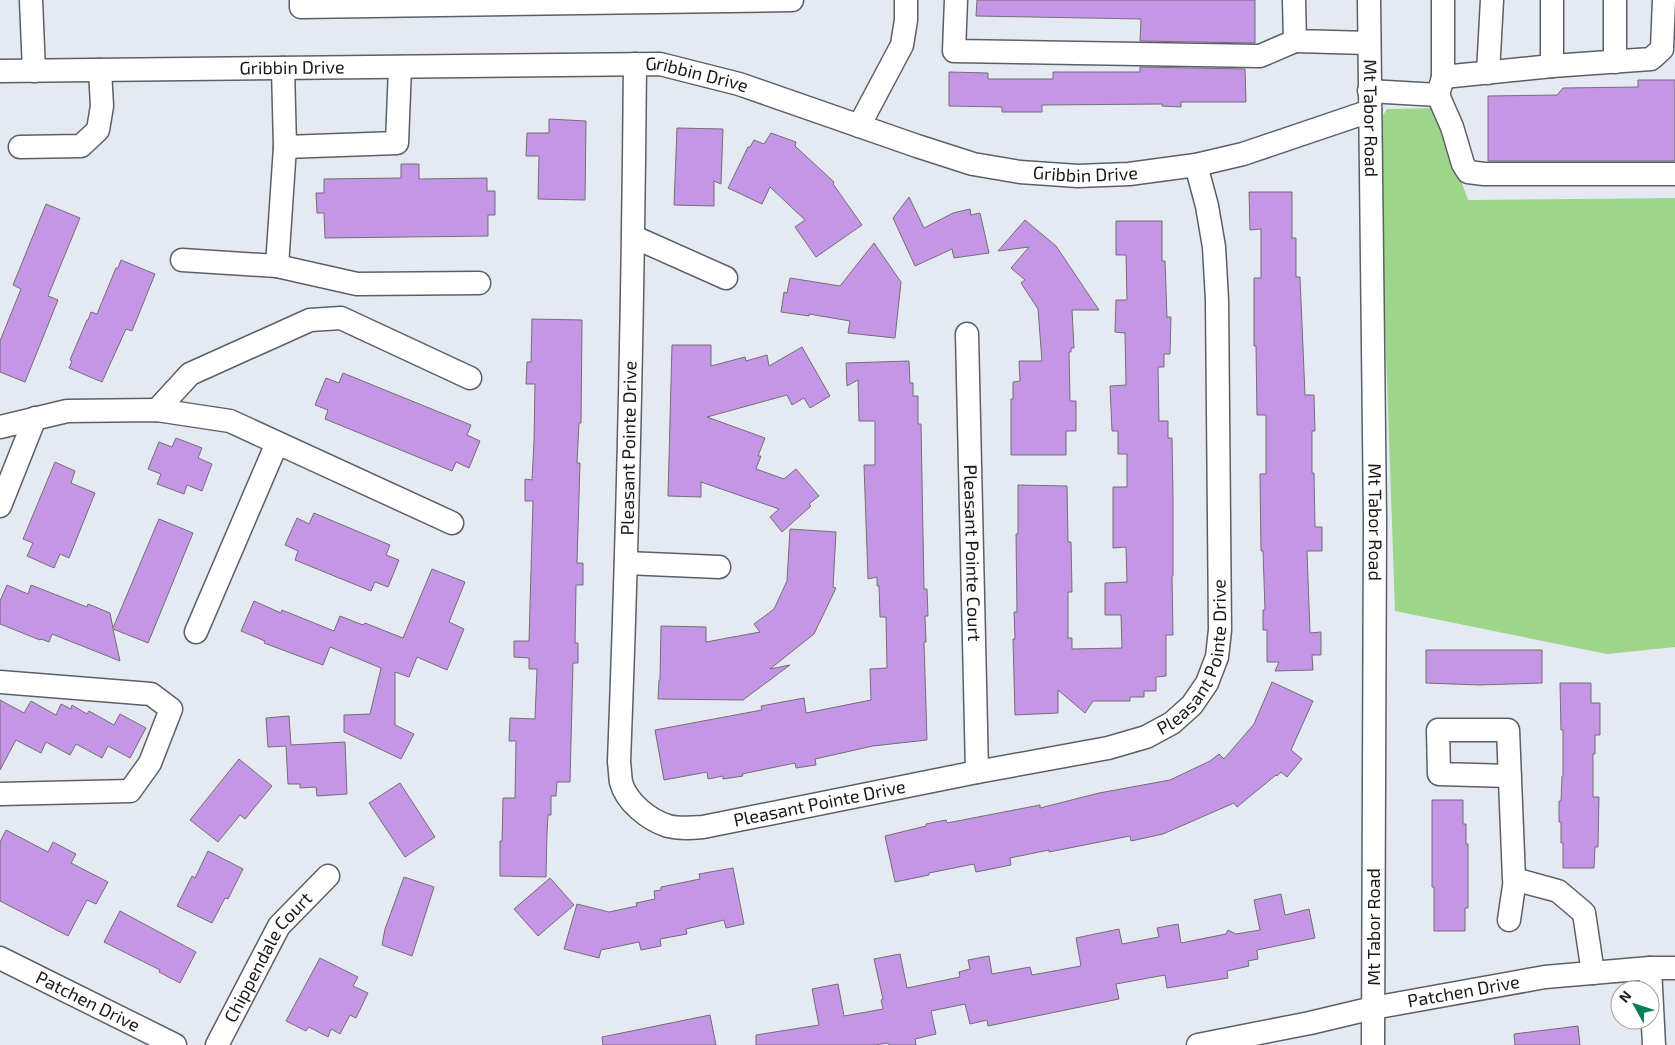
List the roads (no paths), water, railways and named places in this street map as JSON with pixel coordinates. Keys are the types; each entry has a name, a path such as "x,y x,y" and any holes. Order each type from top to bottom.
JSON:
{"street":[{"path":"31,0 34,71"},
{"path":"301,0 302,7 792,0"},
{"path":"860,126 902,45 906,20 906,0"},
{"path":"956,0 954,51 1260,56 1295,42 1369,43"},
{"path":"1294,0 1295,42"},
{"name":"Mt Tabor Road","path":"1369,0 1375,519 1373,1045"},
{"path":"1442,0 1440,86 1463,164 1468,172 1484,174 1675,174"},
{"path":"1488,73 1492,0"},
{"path":"1552,0 1552,66"},
{"path":"1615,0 1616,62"},
{"path":"1370,101 1440,86 1488,73 1651,59 1662,49 1664,0"},
{"name":"Pleasant Pointe Drive","path":"635,64 634,237 619,762 621,783 630,801 646,814 667,826 679,828 703,827 977,772 1108,748 1146,737 1172,723 1192,705 1207,683 1217,657 1220,630 1217,300 1214,247 1207,206 1196,165"},
{"name":"Gribbin Drive","path":"0,71 660,64 740,84 973,164 1020,172 1078,176 1130,174 1196,165 1243,154 1370,101"},
{"path":"284,147 397,143 400,67"},
{"path":"277,266 284,147 283,68"},
{"path":"20,147 81,146 98,130 102,106 100,70"},
{"path":"634,237 726,278"},
{"path":"182,260 277,266 357,284 479,283"},
{"path":"157,410 190,374 310,320 341,318 470,378"},
{"name":"Pleasant Pointe Court","path":"967,334 977,772"},
{"path":"0,427 67,411 157,410 230,421 452,523"},
{"path":"0,506 35,418"},
{"path":"196,632 277,443"},
{"path":"626,563 720,567"},
{"path":"0,682 151,694 171,709 150,762 130,791 0,794"},
{"path":"1509,920 1515,879 1510,776"},
{"name":"Chippendale Court","path":"217,1045 279,926 328,876"},
{"path":"1515,879 1558,891 1584,913 1593,973"},
{"name":"Patchen Drive","path":"0,958 175,1045"},
{"path":"1650,968 1654,1045"},
{"name":"Patchen Drive","path":"1198,1045 1373,1008 1545,977 1650,968 1675,968"}]}
